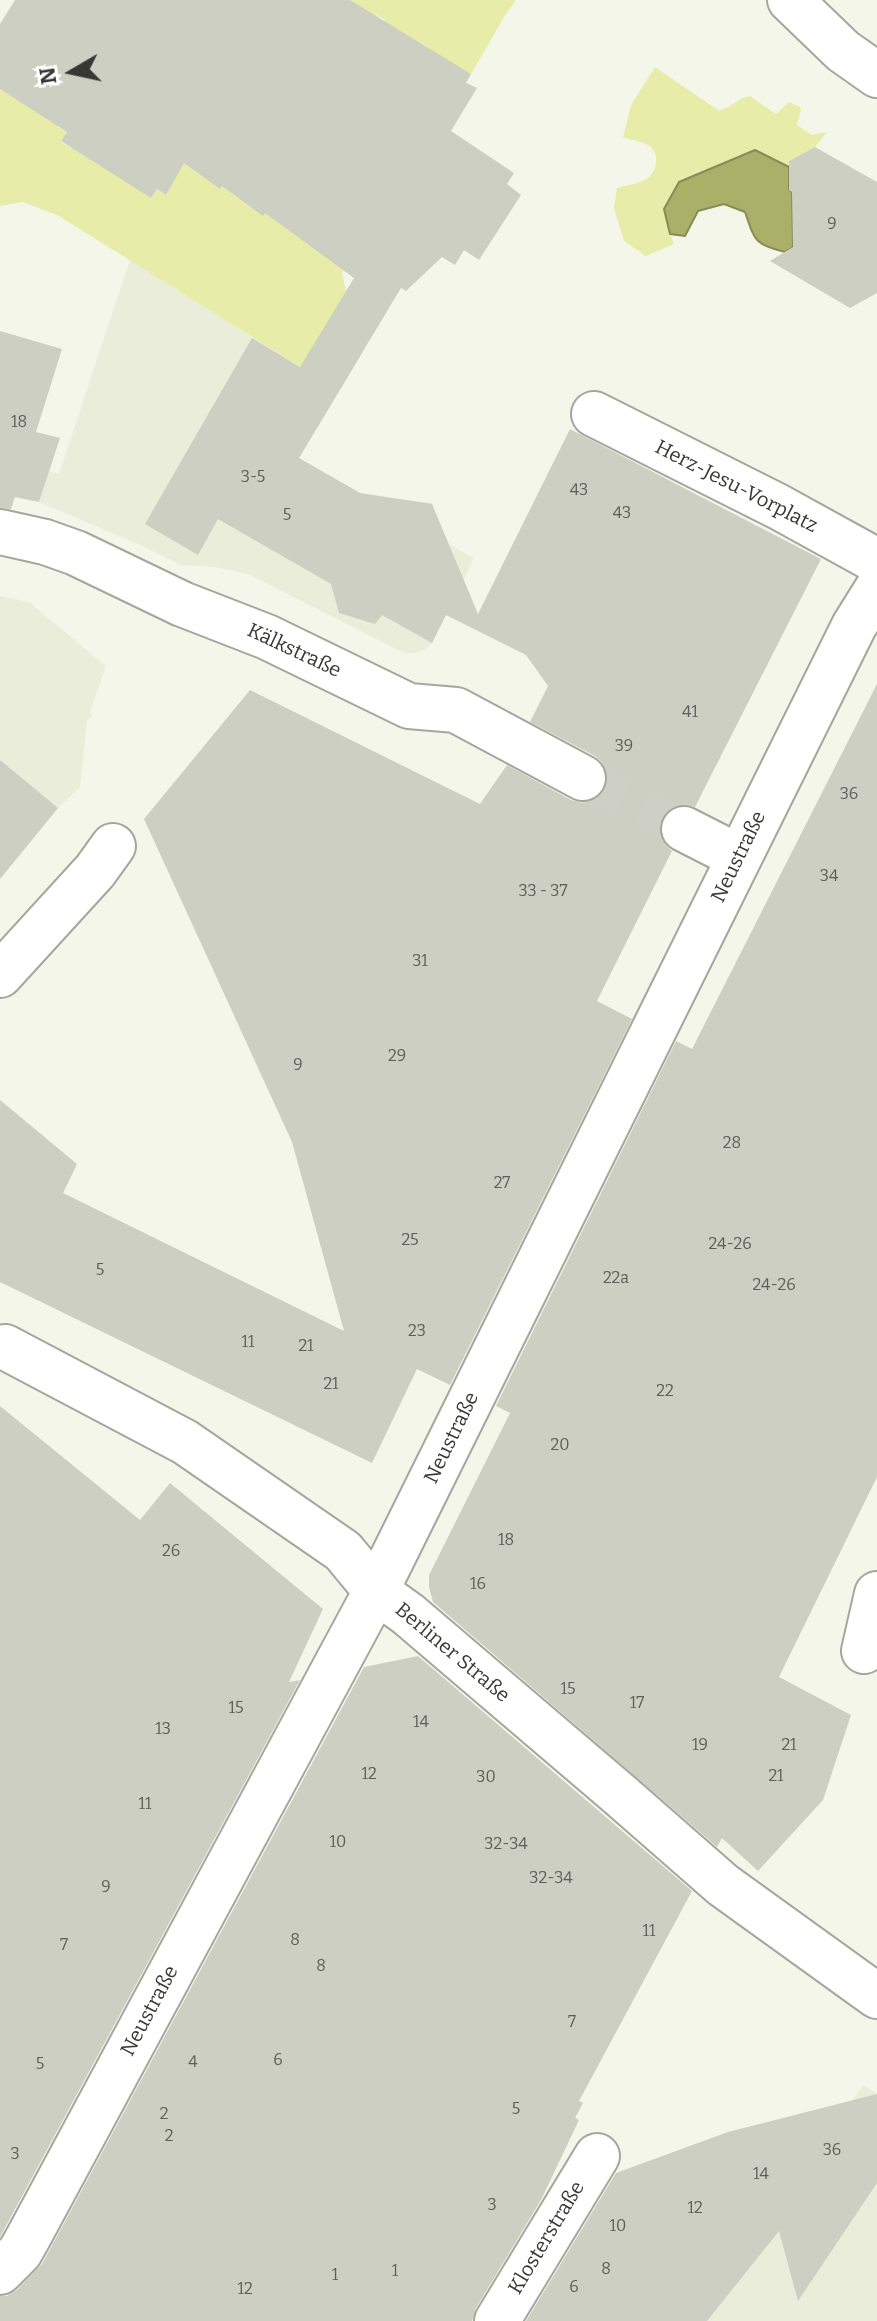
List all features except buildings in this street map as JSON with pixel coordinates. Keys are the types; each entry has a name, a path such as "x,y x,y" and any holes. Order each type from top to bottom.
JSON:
{"street":[{"path":"790,0 843,51 877,75"},
{"name":"Herz-Jesu-Vorplatz","path":"594,414 779,507 877,561"},
{"name":"Kälkstraße","path":"0,532 76,553 182,604 267,637 409,706 456,710 583,778"},
{"name":"Neustraße","path":"0,2272 20,2252 29,2236 376,1591 739,857 866,634 877,589"},
{"path":"684,829 739,857"},
{"path":"0,975 95,871 113,846"},
{"name":"Berliner Straße","path":"5,1347 185,1442 343,1551 376,1591 431,1634 723,1885 877,1996"},
{"path":"864,1651 877,1594"},
{"name":"Klosterstraße","path":"497,2321 597,2156"}],"shaded area":[{"path":"339,0 516,0 471,74 422,56 427,46 419,42 413,50 380,29 385,20 376,15 371,23"},
{"path":"655,67 718,110 750,96 776,114 789,102 800,107 797,125 812,135 827,132 815,147 789,161 789,167 755,150 670,234 674,244 646,256 624,241 614,208 617,188 645,180 656,166 652,148 623,137 631,105"},
{"path":"0,89 67,132 61,142 71,148 77,138 151,198 157,189 166,195 180,151 220,189 227,180 269,206 345,267 342,273 347,295 300,367 59,216 23,202 0,206"},
{"path":"755,150 789,167 793,247 785,252 761,243 754,235 745,212 724,204 698,211 685,236 670,234 664,209 679,182"},
{"path":"130,260 299,367 318,337 359,359 299,458 390,510 398,499 432,503 438,519 430,534 474,558 432,643 425,650 404,653 248,574 215,567 181,565 39,502 49,471 59,474"},
{"path":"0,596 29,602 106,666 90,712 93,716 87,720 80,787 58,808 0,879"},
{"path":"863,2085 877,2094 877,2321 529,2321 621,2171 715,2137 852,2101"}],"tunnel":[{"path":"583,778 684,829"}]}
